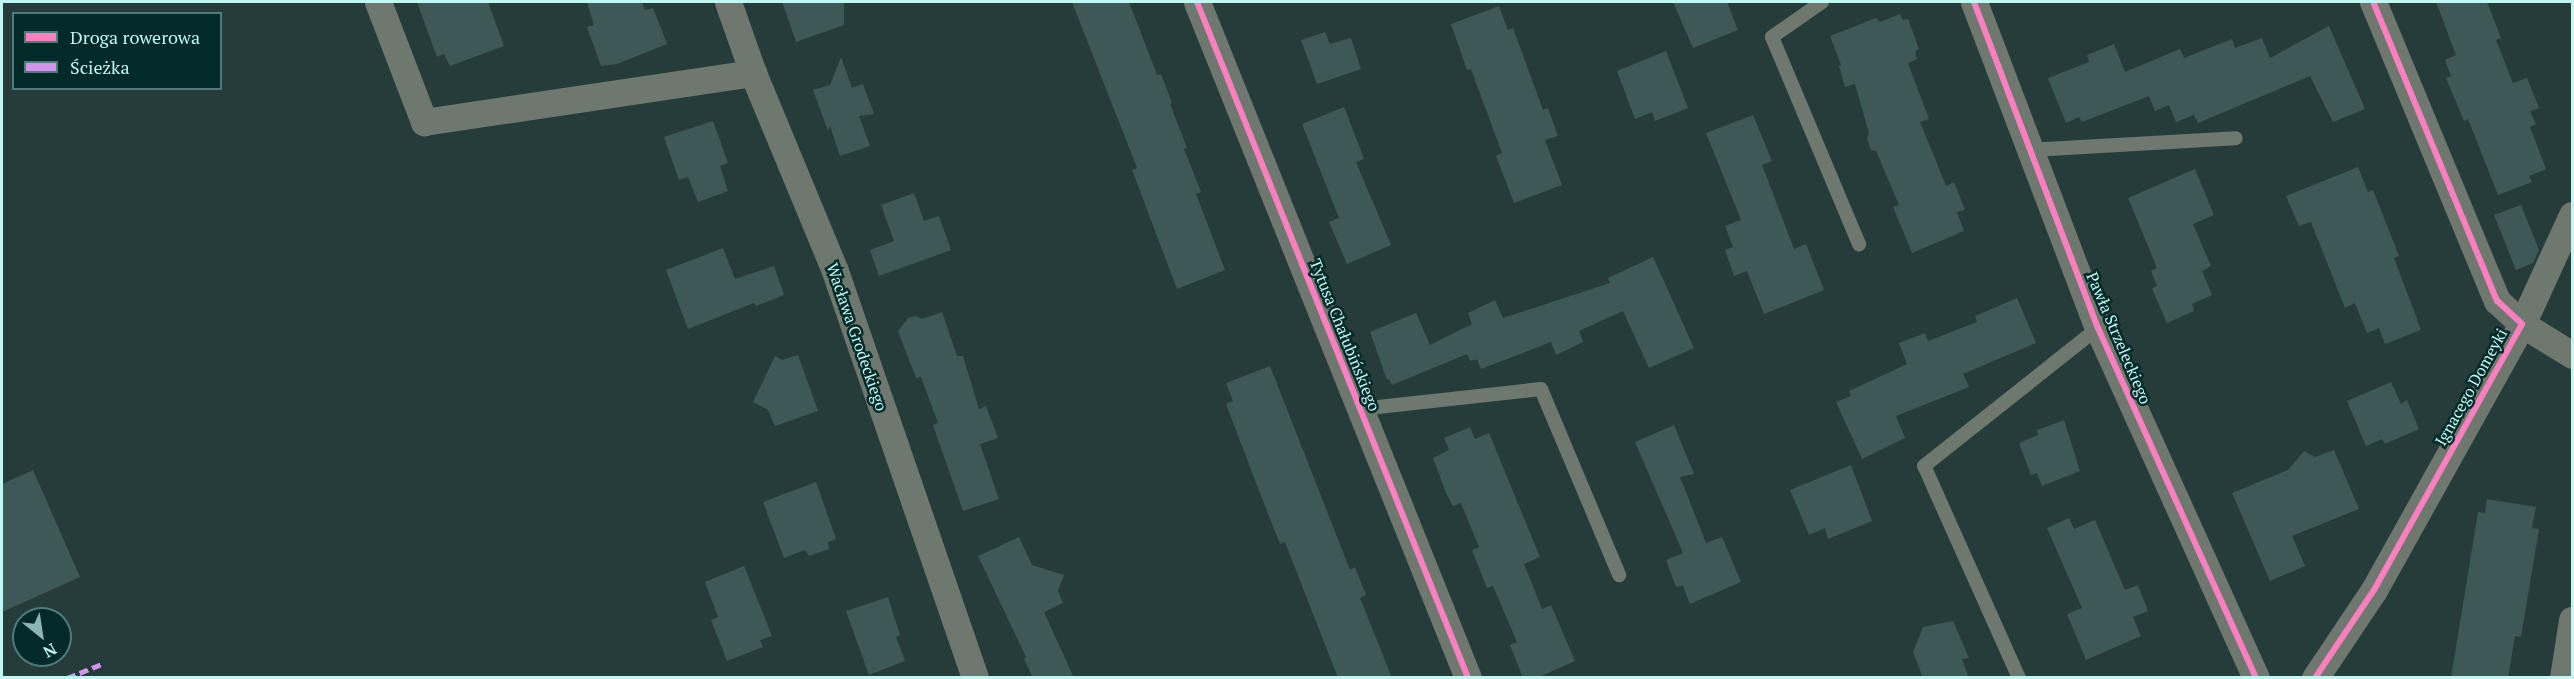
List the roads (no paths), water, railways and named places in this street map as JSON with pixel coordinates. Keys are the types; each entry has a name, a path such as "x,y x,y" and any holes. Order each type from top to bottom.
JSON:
{"street":[{"path":"378,2 424,122 753,73"},
{"name":"Wacława Grodeckiego","path":"728,2 753,73 835,271 975,678"},
{"name":"Tytusa Chałubińskiego","path":"1197,2 1468,678"},
{"name":"Pawła Strzeleckiego","path":"1974,2 2098,328 2256,678"},
{"name":"Ignacego Domeyki","path":"2373,2 2497,301 2522,324 2572,355"},
{"path":"2522,324 2572,215"},
{"name":"Ignacego Domeyki","path":"2315,678 2374,590 2522,324"},
{"path":"2563,678 2572,620"}],"lane":[{"path":"1822,2 1772,37 1859,244"},
{"path":"2030,150 2236,138"},
{"path":"2019,678 1924,466 2098,328"},
{"path":"1360,409 1541,389 1619,575"}]}
